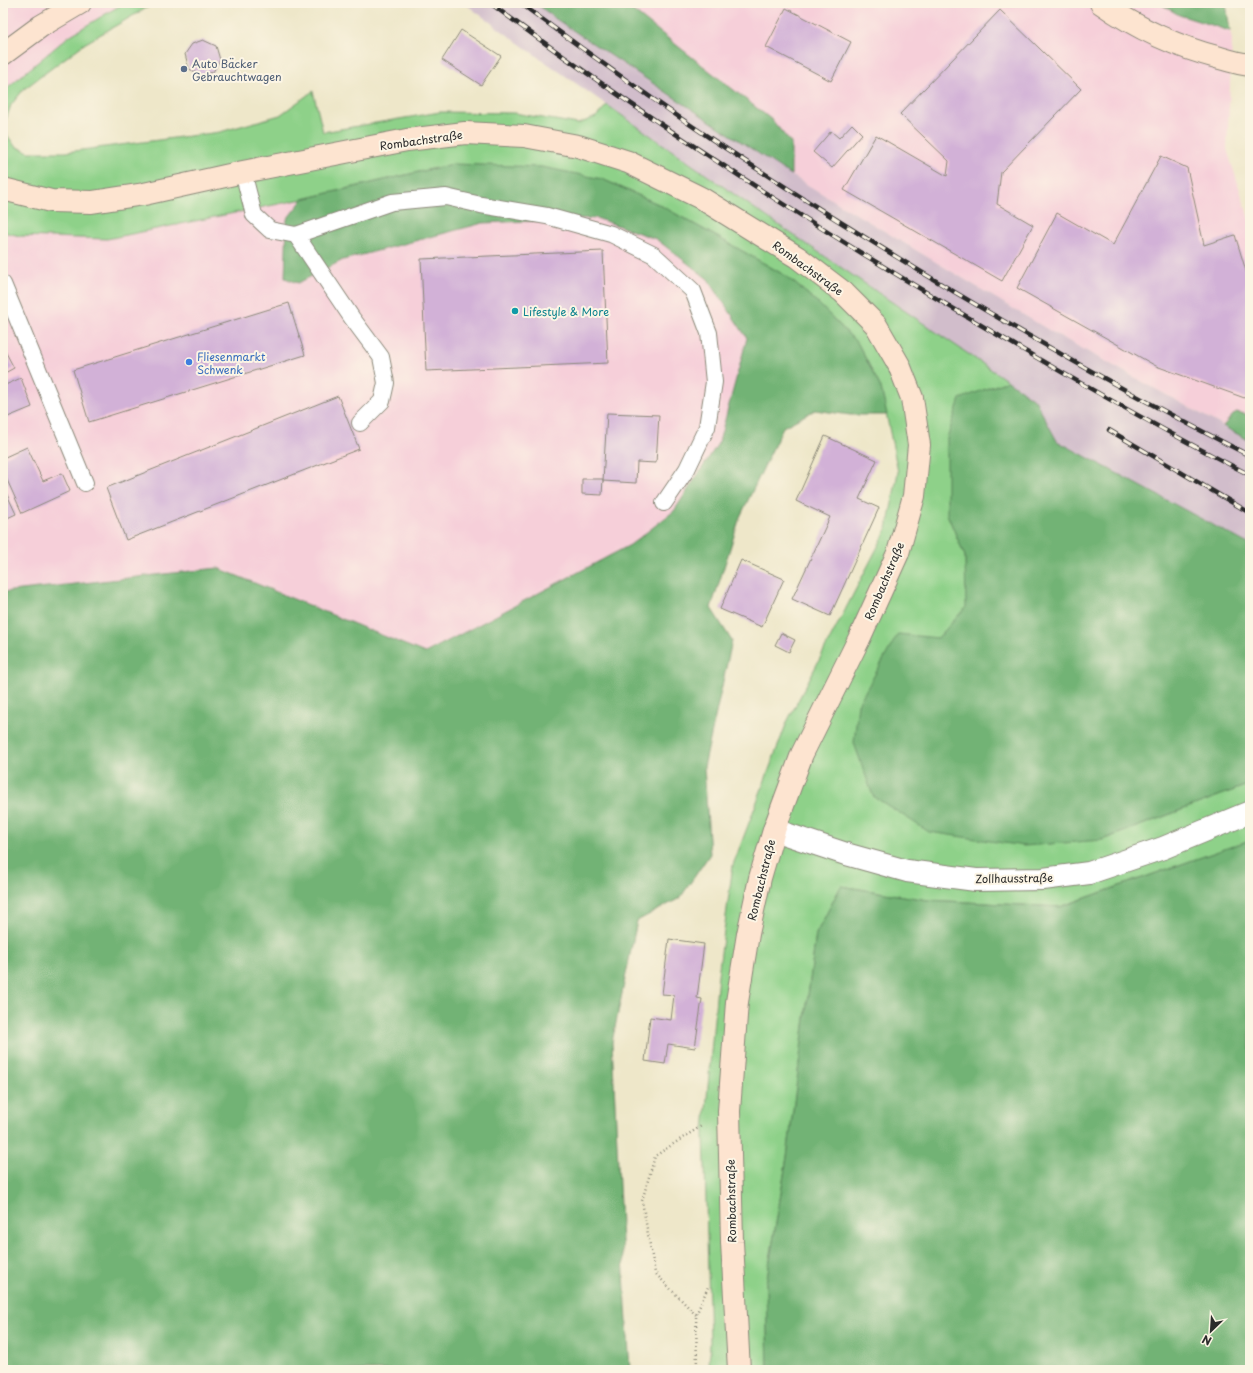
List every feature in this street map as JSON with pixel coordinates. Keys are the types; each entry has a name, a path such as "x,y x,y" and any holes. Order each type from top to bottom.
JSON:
{"main road":[{"path":"3,54 41,26 80,3"},
{"path":"1102,3 1120,16 1165,40 1203,54 1250,65"},
{"name":"Rombachstraße","path":"3,190 51,201 92,202 144,194 243,172 407,140 465,133 524,136 578,146 628,162 701,198 797,257 843,292 876,325 899,365 912,398 919,445 914,496 898,553 859,639 802,754 774,830 760,878 748,934 737,1002 729,1111 732,1242 739,1370"}],"street":[{"name":"Zollhausstraße","path":"774,830 846,854 907,871 976,880 1043,879 1089,873 1163,848 1250,812"}],"lane":[{"path":"243,172 254,215 270,230 296,235 392,202 446,197 481,205 547,216 612,234 654,255 693,291 709,333 714,382 707,427 687,469 664,503"},
{"path":"296,235 352,318 381,357 386,383 382,402 360,423"},
{"path":"3,284 85,483"}],"path":[{"path":"696,1315 655,1273 642,1201 655,1156 729,1111"},
{"path":"697,1370 696,1315 710,1283"}],"shaded area":[{"path":"3,3 124,3 69,36 8,87 3,93"},
{"path":"464,3 536,3 553,17 791,175 1052,332 1250,441 1250,545 1057,441 1035,400 758,211 524,47"},
{"path":"623,3 1159,3 1179,15 1230,31 1232,40 1227,149 1250,222 1250,415 1236,412 1223,426 1052,332 791,175 790,143 772,120"},
{"path":"303,199 287,219 285,278 298,283 343,260 483,223 596,218 656,239 708,279 747,338 719,442 674,511 630,545 424,653 218,568 3,592 3,232 20,236 107,239"}],"green space":[{"path":"124,3 155,3 84,44 24,89 11,105 5,122 7,135 15,146 29,152 66,152 220,132 280,115 313,91 323,132 440,112 514,113 578,124 596,117 607,105 758,211 1008,381 983,390 947,514 965,556 967,607 938,638 1102,840 1250,784 1250,840 1060,907 928,900 841,886 816,934 787,1157 766,1284 768,1370 709,1370 710,1342 704,1131 718,975 733,865 787,722 887,529 898,472 881,388 858,344 817,302 786,276 658,204 602,179 453,164 303,199 107,239 20,236 3,232 3,93 8,87 69,36"},
{"path":"536,3 623,3 772,120 791,143 791,175 553,17"},
{"path":"1159,3 1226,3 1230,31 1179,15"},
{"path":"453,164 542,167 602,179 658,204 786,276 817,302 858,344 881,388 887,415 850,415 815,410 783,427 740,517 711,608 732,641 704,767 710,854 680,898 637,921 612,1042 630,1370 3,1370 3,592 218,568 425,653 630,545 674,511 719,442 747,338 708,279 656,239 596,218 483,223 343,260 298,283 285,278 287,219 303,199"},
{"path":"1008,381 1035,400 1057,441 1250,545 1250,784 1102,840 1024,846 929,832 873,796 854,743 858,704 898,634 938,638 966,607 965,556 947,514 947,438 960,399"},
{"path":"1236,412 1250,415 1250,441 1223,426"},
{"path":"1250,840 1250,1370 768,1370 766,1284 787,1157 816,934 841,886 928,900 1060,907"}],"building":[{"path":"786,8 851,42 831,81 766,47"},
{"path":"1000,10 1081,89 1001,172 997,204 1033,225 1002,281 844,190 876,135 947,176 949,161 900,114"},
{"path":"461,30 501,56 481,85 442,60"},
{"path":"203,40 216,46 220,60 213,72 202,75 189,69 185,54 192,44"},
{"path":"852,124 862,134 832,168 813,152 831,131 839,138"},
{"path":"1161,156 1187,168 1204,245 1235,235 1250,284 1250,400 1156,366 1017,288 1057,213 1113,245"},
{"name":"Lifestyle & More","path":"603,251 608,363 426,371 421,259"},
{"name":"Fliesenmarkt Schwenk","path":"289,303 305,355 89,422 73,370"},
{"path":"3,347 14,368 3,374"},
{"path":"21,378 32,407 3,419 3,386"},
{"path":"338,396 359,449 126,540 106,488"},
{"path":"607,413 659,415 656,463 637,462 636,483 603,481"},
{"path":"825,436 877,460 859,499 879,508 830,616 792,599 830,517 796,501"},
{"path":"27,447 43,481 62,473 70,491 22,513 3,471 3,458"},
{"path":"582,479 603,479 602,495 582,494"},
{"path":"3,486 16,514 3,520"},
{"path":"741,560 784,579 762,627 720,609"},
{"path":"781,633 795,640 789,652 775,645"},
{"path":"669,939 704,944 697,998 702,999 695,1048 668,1044 665,1064 645,1061 650,1017 671,1020 674,995 662,994"}],"railway":[{"path":"490,3 601,83 770,196 886,268 1057,370 1172,434 1250,475"},
{"path":"520,3 614,72 686,122 776,181 908,264 1043,344 1250,456"},
{"path":"1109,430 1250,513"}],"place":[{"name":"Auto Bäcker Gebrauchtwagen","path":"184,69"},
{"name":"Lifestyle & More","path":"515,311"},
{"name":"Fliesenmarkt Schwenk","path":"189,362"}]}
